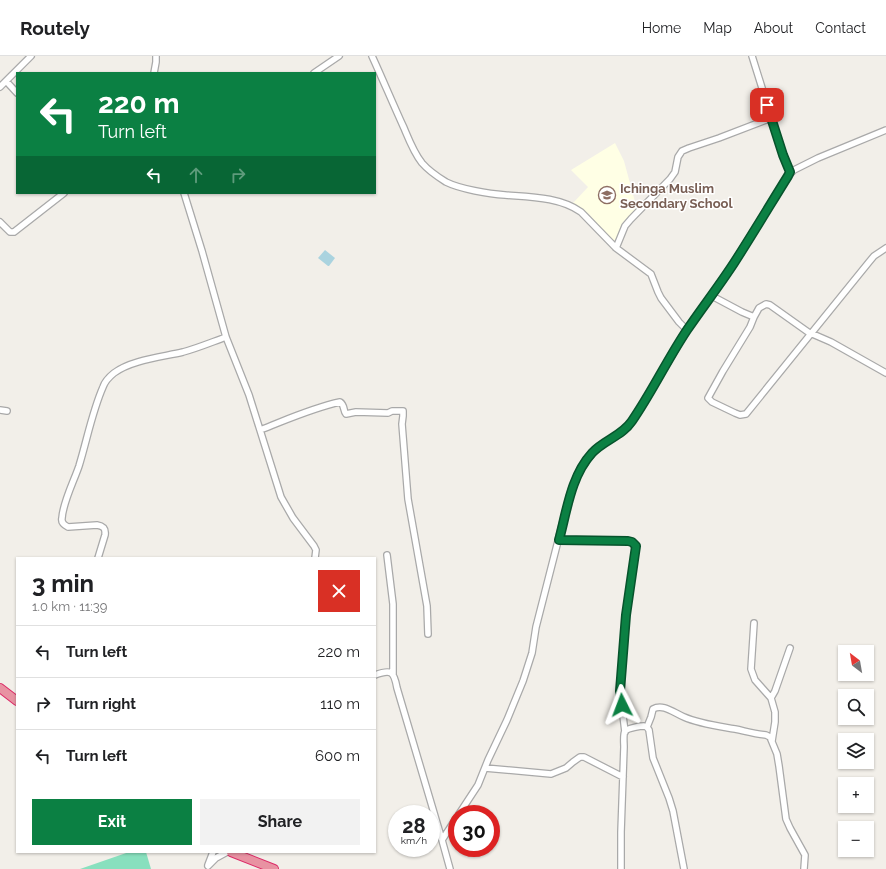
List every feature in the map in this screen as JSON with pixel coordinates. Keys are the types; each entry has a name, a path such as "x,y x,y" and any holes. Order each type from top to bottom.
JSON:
{"highway":[{"path":"0,688 16,701"},
{"path":"234,853 274,869"}],"street":[{"path":"0,87 32,56"},
{"path":"154,72 156,56"},
{"path":"315,72 339,56"},
{"path":"372,56 407,136 417,156 429,170 447,182 458,186 505,195 548,200 570,206 581,212 616,248 651,274 661,298 687,330"},
{"path":"752,56 783,155 790,172"},
{"path":"6,81 16,92"},
{"path":"616,248 625,226 675,172 678,157 682,151 771,118"},
{"path":"465,805 478,785 523,681 532,653 536,627 570,494 580,469 596,450 624,431 631,423 687,330 733,264 790,172 818,158 886,130"},
{"path":"0,222 10,232 14,232 63,194"},
{"path":"184,194 204,257 226,337 249,395 284,503 293,518 314,546 316,550 315,557"},
{"path":"886,248 874,256 811,334 746,414 740,415 712,402 708,398 750,327 759,308 766,304 770,305 804,330 811,334 831,342 886,373"},
{"path":"712,296 754,317"},
{"path":"98,557 106,531 104,528 97,525 68,527 63,524 62,518 65,504 79,465 93,416 106,380 118,370 127,366 145,360 195,349 226,337"},
{"path":"260,430 308,411 340,402 343,405 344,412 346,414 356,412 403,412 402,424 408,498 427,606 428,634"},
{"path":"0,410 7,411"},
{"path":"559,540 628,541 632,542 636,546 626,615 620,691 625,732 621,832 622,869"},
{"path":"387,555 393,604 393,674 450,869"},
{"path":"754,623 751,669 755,680 771,698 775,712 772,744"},
{"path":"771,698 775,691 790,648"},
{"path":"376,675 387,672 393,674"},
{"path":"684,869 673,811 653,758 649,730 647,727 655,707 667,708 684,717 706,723 768,735 774,746 779,766 786,819 805,856 804,869"},
{"path":"625,732 630,728 643,726 647,727"},
{"path":"485,768 551,774 566,768 580,757 584,757 623,777"},
{"path":"442,840 448,831"},
{"path":"207,868 213,853"},
{"path":"207,868 216,858 225,853"}],"shaded area":[{"name":"Ichinga Muslim Secondary School","path":"615,143 624,161 637,209 623,222 618,237 614,241 609,238 589,214 573,203 588,187 571,170"}],"green space":[{"path":"126,853 146,853 151,869 80,869"}],"water":[{"path":"325,250 335,258 329,266 318,258"}],"place":[{"name":"Ichinga Muslim Secondary School","path":"607,195"}],"route":[{"path":"622,705 620,691 626,615 636,546 634,543 628,541 559,540 570,494 580,469 592,454 599,447 624,431 631,423 687,330 733,264 788,176 790,172 767,105"}]}
